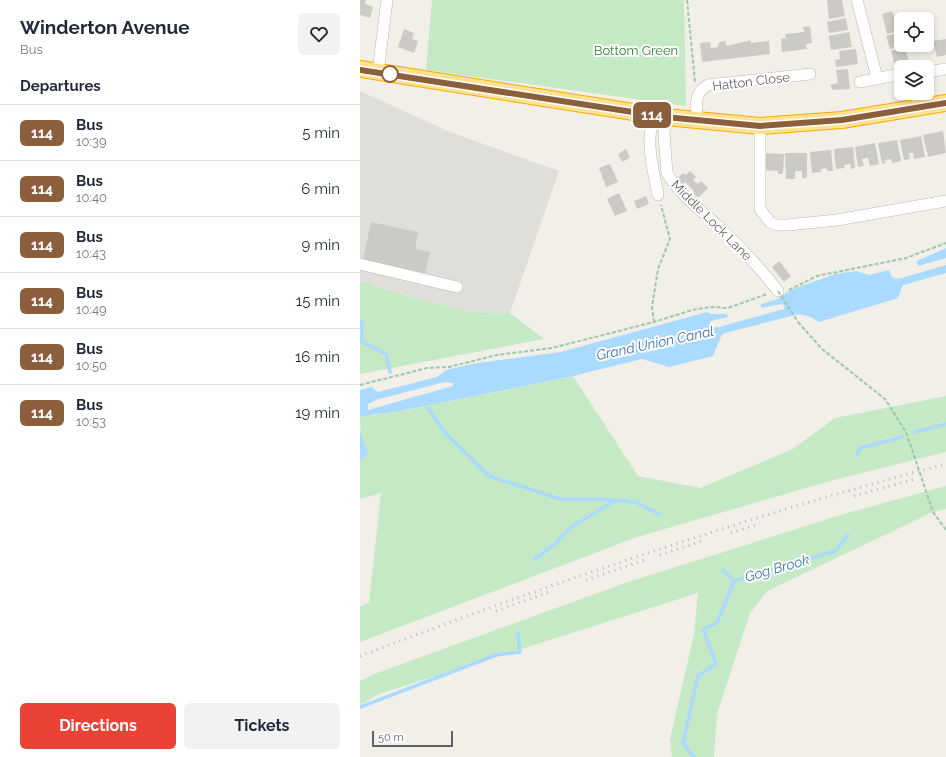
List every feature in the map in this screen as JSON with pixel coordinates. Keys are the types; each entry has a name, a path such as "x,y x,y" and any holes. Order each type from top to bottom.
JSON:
{"highway":[{"path":"360,70 660,116 760,126 842,120 946,103"}],"street":[{"path":"378,72 387,0"},
{"path":"857,0 877,78"},
{"path":"934,71 946,69"},
{"name":"Hatton Close","path":"697,120 697,96 701,90 708,85 810,74"},
{"path":"860,82 894,76"},
{"path":"658,195 649,145 650,127 660,116"},
{"name":"Middle Lock Lane","path":"660,116 664,134 667,173 670,178 689,199 743,250 775,294"},
{"path":"760,126 760,209 770,222 776,225 837,220 946,201"},
{"path":"360,264 457,287"}],"path":[{"path":"687,0 697,96"},
{"path":"654,322 652,307 658,270 670,239 666,218 658,195"},
{"path":"360,385 427,368 449,367 497,355 552,348 654,322 692,310 711,307 728,308 775,294 817,276 906,258 946,243"},
{"path":"775,294 822,349 885,399 906,432 933,512 946,530"}],"shaded area":[{"path":"360,91 450,132 559,171 510,313 471,312 393,292 360,281"}],"green space":[{"name":"Bottom Green","path":"432,0 684,0 686,106 426,70"},
{"path":"360,281 393,292 471,312 510,313 544,339 360,374"},
{"path":"573,376 638,476 700,488 793,449 835,418 946,396 946,452 834,480 637,537 360,642 360,607 369,602 381,493 360,499 360,460 368,455 361,437 360,417 391,413"},
{"path":"946,486 946,509 933,512 767,591 750,613 717,714 714,757 672,757 670,739 694,634 698,593 379,694 360,705 360,681 377,673 628,582 844,514"}],"water":[{"path":"946,248 946,258 918,266 917,261"},
{"name":"Grand Union Canal","path":"946,265 946,273 903,285 898,298 819,322 811,317 799,314 722,334 713,356 669,367 642,359 573,376 391,413 360,417 360,390 371,387 378,392 437,377 446,370 477,363 561,352 707,312 712,314 727,314 728,317 711,321 710,324 713,327 719,327 784,309 785,306 782,304 761,308 761,304 775,300 791,290 835,274 856,271 869,275 889,270 892,277 898,279","holes":["445,382 453,383 453,386 368,410 368,404 379,399"]},
{"path":"360,430 368,455 360,460"}],"building":[{"path":"360,0 366,0 365,4 373,7 370,18 360,15"},
{"path":"827,0 842,0 845,16 829,19"},
{"path":"892,11 894,15 894,32 887,34 882,14"},
{"path":"846,18 848,30 829,33 827,22"},
{"path":"810,26 812,43 806,44 807,49 782,52 781,39 786,38 785,34 804,32 803,27"},
{"path":"404,29 414,33 412,39 418,41 414,53 398,47"},
{"path":"849,32 852,47 831,50 829,36"},
{"path":"894,34 894,48 890,49 886,36"},
{"path":"946,39 946,55 937,57 934,41"},
{"path":"751,40 751,43 769,41 770,54 702,62 700,43 710,42 711,48 718,47 720,42 725,41 727,46"},
{"path":"856,49 858,64 836,67 835,60 840,59 839,51"},
{"path":"891,51 906,52 908,60 894,60 894,62"},
{"path":"848,69 850,89 833,90 830,85 838,83 836,70"},
{"path":"943,131 946,153 928,157 923,135"},
{"path":"921,136 925,157 914,159 913,153 909,153 910,159 904,160 900,140"},
{"path":"897,140 901,161 892,163 891,159 885,160 886,163 882,164 878,143"},
{"path":"875,143 879,164 870,166 868,158 862,159 864,166 858,167 855,147"},
{"path":"853,147 855,168 851,169 850,164 844,165 845,168 836,169 834,149"},
{"path":"626,149 630,158 622,162 618,154"},
{"path":"831,150 833,171 827,171 827,168 821,169 821,172 812,173 810,152"},
{"path":"763,153 784,154 783,174 778,174 778,171 763,170"},
{"path":"785,153 807,153 807,178 802,178 802,171 795,171 795,179 786,179"},
{"path":"610,164 618,182 606,187 599,168"},
{"path":"690,171 696,177 693,180 698,184 701,181 708,188 698,198 692,193 694,191 685,182 683,184 677,179 683,173 686,175"},
{"path":"619,193 627,211 615,216 607,199"},
{"path":"646,196 649,204 637,209 634,201"},
{"path":"371,222 418,232 415,249 430,252 425,273 363,260"},
{"path":"779,261 791,276 784,282 772,267"}],"waterway":[{"path":"360,321 362,323 362,342 386,354 390,372"},
{"path":"428,408 446,434 489,476 560,499 603,499 635,502 659,514"},
{"name":"Gog Brook","path":"915,432 946,424"},
{"name":"Gog Brook","path":"857,455 860,448 902,437"},
{"path":"535,559 555,544 571,527 616,500"},
{"name":"Gog Brook","path":"694,757 683,743 698,676 716,664 703,629 717,623 734,581 835,551 848,535"},
{"path":"723,570 734,581"},
{"path":"360,707 496,655 520,652 518,633"}],"railway":[{"path":"360,656 650,552 797,506 946,464"},
{"path":"854,496 915,479"},
{"path":"731,533 760,524"},
{"path":"660,555 702,541"},
{"path":"586,580 645,560"},
{"path":"496,611 552,591"}],"bus line":[{"name":"114","path":"360,70 665,117 760,126 842,120 946,103"}]}
